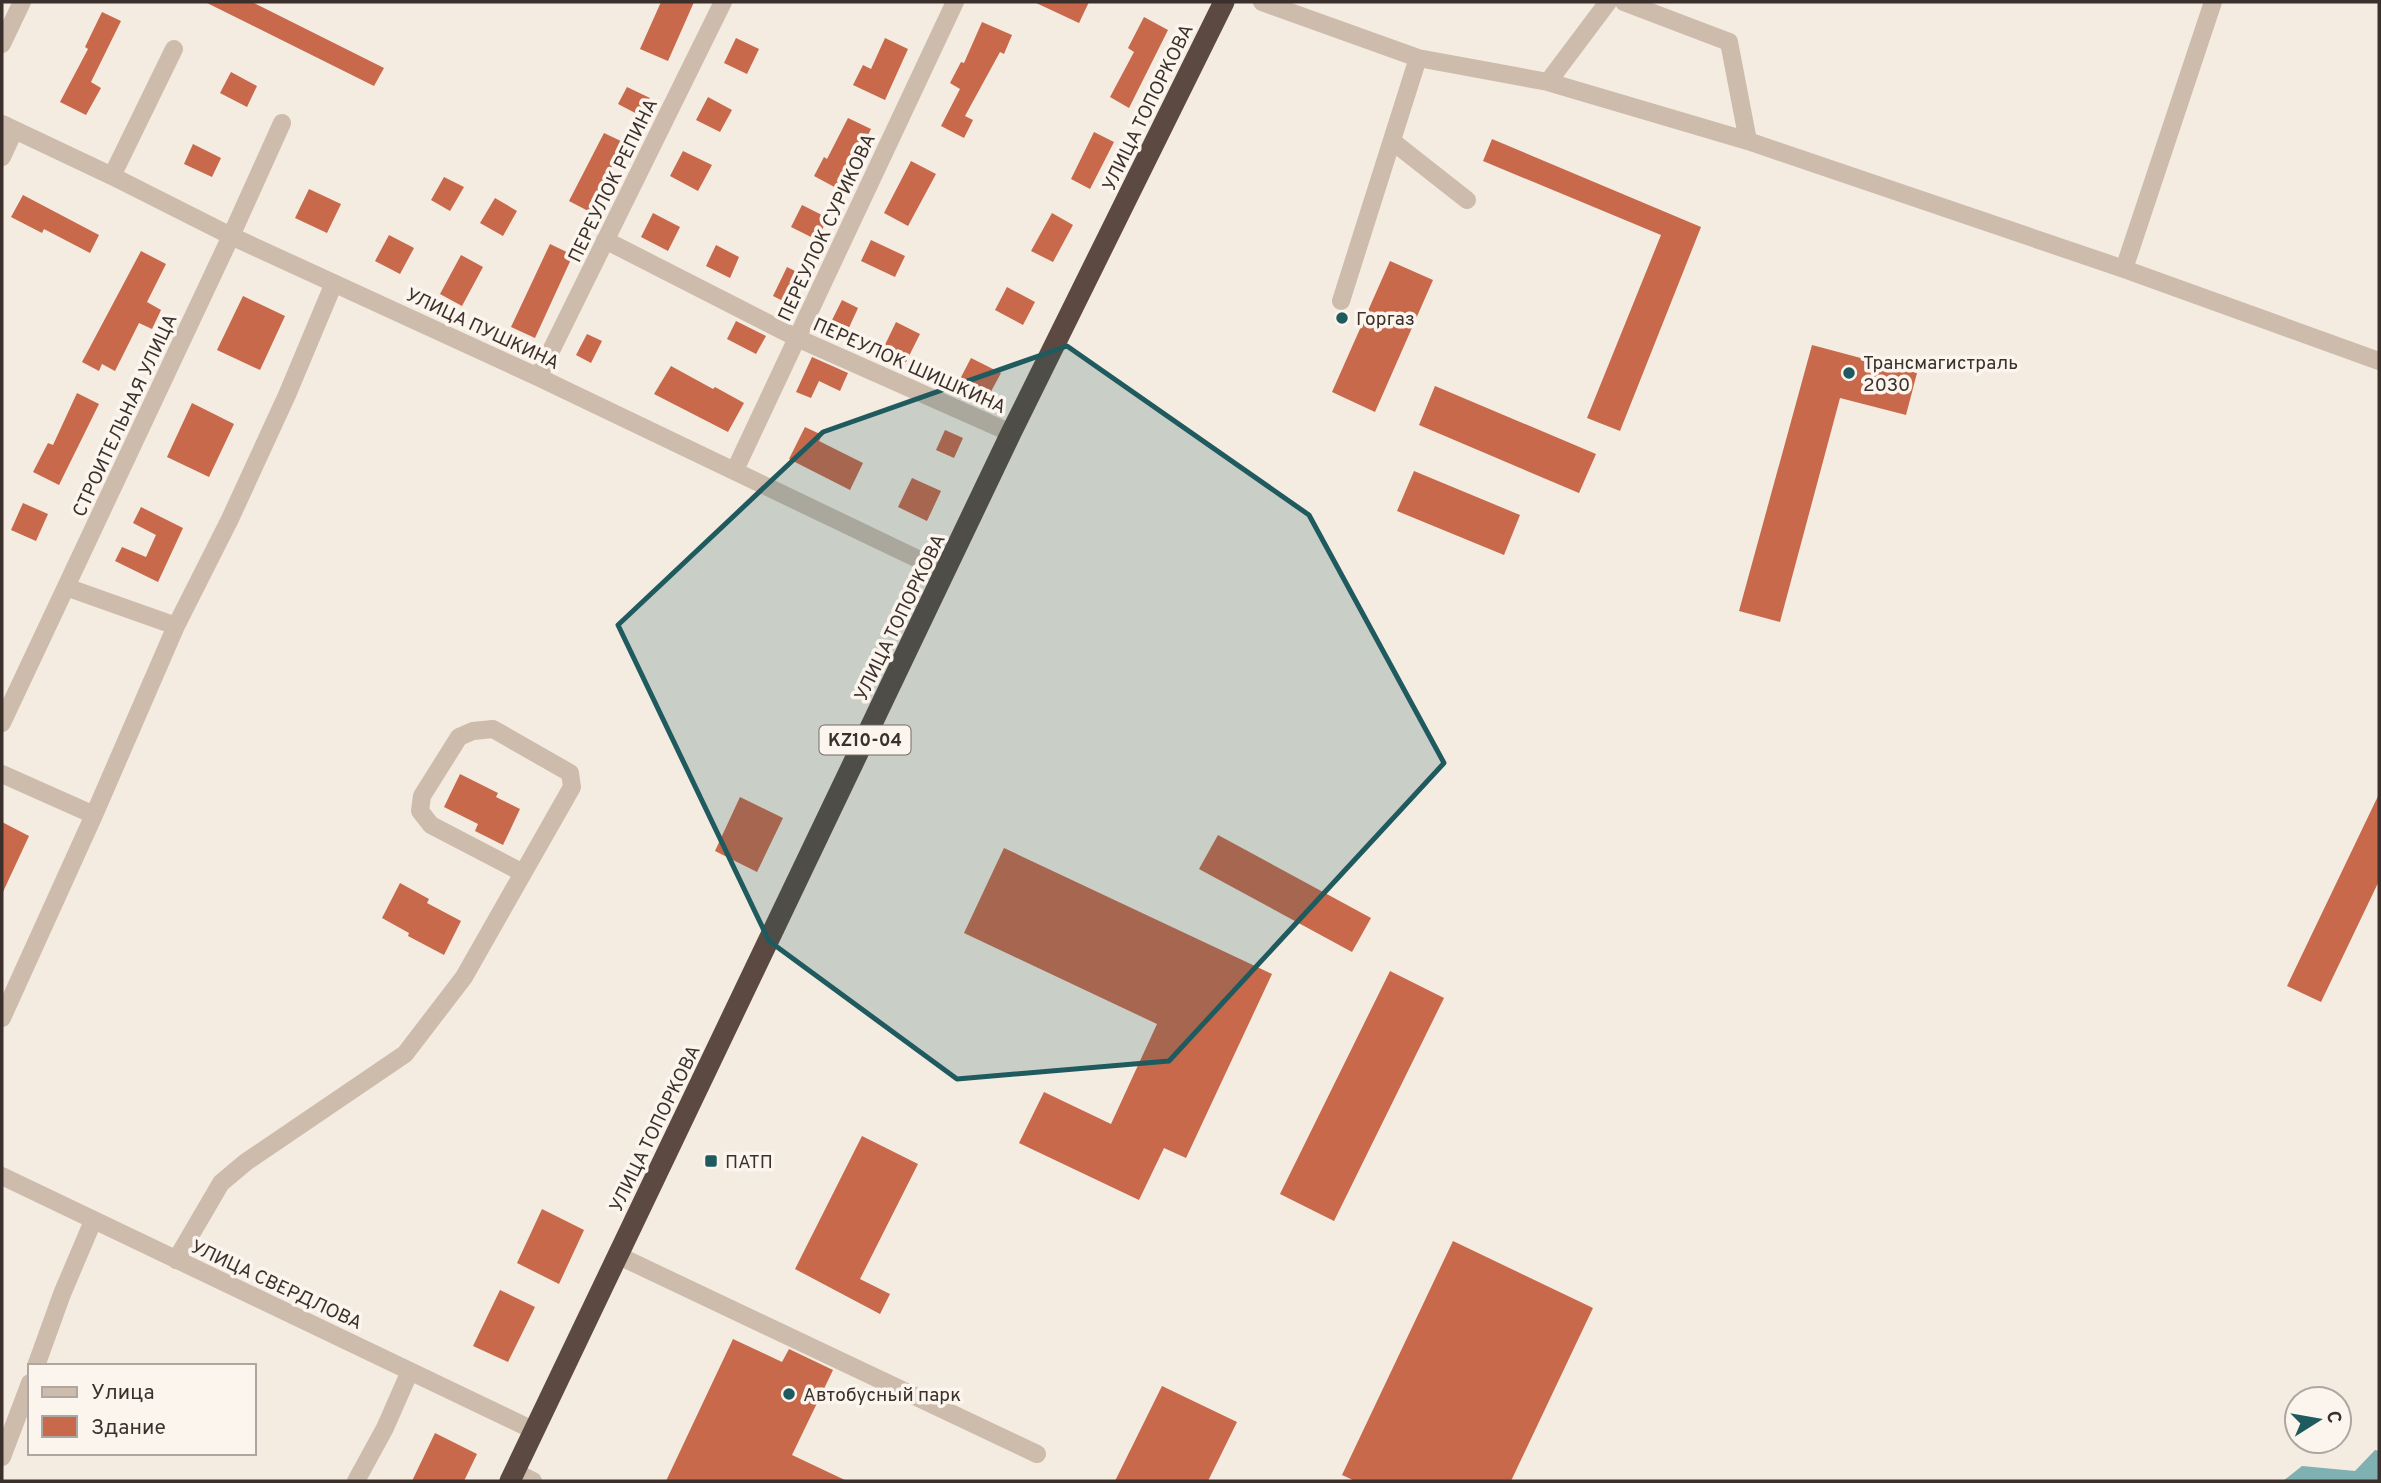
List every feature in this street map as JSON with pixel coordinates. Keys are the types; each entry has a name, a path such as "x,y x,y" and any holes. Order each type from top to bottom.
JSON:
{"highway":[{"name":"УЛИЦА ТОПОРКОВА","path":"519,1478 535,1431 1011,433 1224,2"}],"street":[{"path":"2,44 22,2"},
{"name":"ПЕРЕУЛОК РЕПИНА","path":"538,377 723,2"},
{"name":"ПЕРЕУЛОК СУРИКОВА","path":"735,470 955,2"},
{"path":"1262,2 1418,58 1548,82 1748,141 2379,361"},
{"path":"1548,82 1608,2"},
{"path":"1624,2 1729,42 1748,141"},
{"path":"2124,270 2213,2"},
{"path":"112,176 174,49"},
{"path":"1340,301 1418,58"},
{"name":"СТРОИТЕЛЬНАЯ УЛИЦА","path":"2,723 282,123"},
{"path":"2,157 8,127"},
{"name":"УЛИЦА ПУШКИНА","path":"8,127 231,236 538,377 946,572"},
{"path":"1392,141 1467,200"},
{"name":"ПЕРЕУЛОК ШИШКИНА","path":"605,240 797,338 1011,433"},
{"path":"2,1018 176,626 230,519 287,395 334,283"},
{"path":"66,587 176,626"},
{"path":"176,1260 221,1183 246,1162 405,1054 464,977 572,787 570,773 493,729 473,731 459,737 422,796 420,811 431,825 523,873"},
{"path":"2,774 94,815"},
{"name":"УЛИЦА СВЕРДЛОВА","path":"2,1176 535,1431"},
{"path":"37,1364 62,1294 93,1221"},
{"path":"619,1256 1037,1454"},
{"path":"356,1481 385,1428 410,1371"},
{"path":"2,1457 28,1388"}],"highlighted area":[{"path":"1067,346 1309,515 1444,763 1169,1061 957,1079 769,941 618,625 823,432"}],"water":[{"path":"2375,1450 2379,1451 2379,1481 2283,1481 2302,1466 2355,1471"}],"building":[{"path":"205,2 252,2 384,68 374,86"},
{"path":"661,2 694,2 668,61 640,49"},
{"path":"1034,2 1089,2 1079,23"},
{"path":"102,12 121,21 91,82 101,88 86,115 60,102 88,49 85,47"},
{"path":"1144,17 1168,30 1129,108 1110,97 1134,52 1128,48"},
{"path":"982,22 1012,35 1004,54 1000,52 965,116 973,120 964,138 941,126 960,89 950,83 961,62 964,63"},
{"path":"736,38 759,49 747,74 724,63"},
{"path":"885,38 908,49 885,100 853,85 863,65 871,69"},
{"path":"231,72 257,86 247,107 220,93"},
{"path":"627,87 650,98 641,116 618,104"},
{"path":"708,97 732,110 720,132 696,120"},
{"path":"848,118 871,129 840,190 814,176 824,157 827,159"},
{"path":"1094,132 1114,142 1090,189 1071,179"},
{"path":"604,133 623,142 592,213 569,201"},
{"path":"1492,139 1701,227 1620,431 1587,418 1661,235 1483,161"},
{"path":"193,144 221,158 212,177 184,164"},
{"path":"683,151 712,165 698,191 670,176"},
{"path":"911,161 936,174 908,226 884,213"},
{"path":"444,177 464,187 450,211 431,200"},
{"path":"309,189 341,204 327,233 295,218"},
{"path":"23,195 99,235 90,253 44,229 42,233 11,217"},
{"path":"495,198 517,211 503,236 480,223"},
{"path":"802,205 828,218 817,240 791,227"},
{"path":"653,213 680,227 668,251 641,237"},
{"path":"1052,213 1073,225 1053,262 1031,251"},
{"path":"389,235 414,248 400,274 375,261"},
{"path":"871,240 905,256 895,277 861,261"},
{"path":"550,244 573,255 535,338 511,327"},
{"path":"716,245 739,257 730,278 706,266"},
{"path":"141,251 166,264 147,302 161,310 152,329 139,323 115,371 102,364 99,371 82,362"},
{"path":"461,255 483,267 462,306 440,294"},
{"path":"1390,261 1433,280 1375,412 1332,392"},
{"path":"787,267 801,274 787,303 773,296"},
{"path":"1007,287 1035,302 1023,325 995,310"},
{"path":"243,296 285,316 260,370 217,350"},
{"path":"842,300 858,308 847,332 830,324"},
{"path":"736,321 766,336 756,354 727,339"},
{"path":"896,322 920,334 906,362 882,351"},
{"path":"587,334 602,341 591,363 576,355"},
{"path":"1812,345 1917,373 1906,415 1840,398 1780,622 1739,611"},
{"path":"812,357 848,373 840,391 819,381 811,398 796,392"},
{"path":"971,358 1001,373 988,397 959,381"},
{"path":"671,366 744,403 728,432 654,394"},
{"path":"1435,386 1596,454 1579,493 1419,425"},
{"path":"77,393 99,404 59,485 33,472 48,443 53,445"},
{"path":"192,403 234,424 209,477 167,457"},
{"path":"805,427 822,435 819,441 863,463 850,490 789,459"},
{"path":"945,430 963,438 954,458 936,450"},
{"path":"1414,471 1520,515 1504,555 1397,511"},
{"path":"912,478 941,491 927,521 898,507"},
{"path":"23,503 48,514 36,541 11,530"},
{"path":"141,507 183,528 158,582 115,561 122,547 146,557 156,535 133,523"},
{"path":"460,774 498,793 496,797 520,809 503,845 475,831 478,824 444,807"},
{"path":"2379,794 2379,881 2321,1002 2287,986"},
{"path":"740,797 783,818 757,872 715,851"},
{"path":"2,822 29,836 2,894"},
{"path":"1218,835 1371,918 1352,952 1199,869"},
{"path":"1004,848 1272,974 1186,1158 1164,1148 1139,1200 1019,1143 1044,1092 1111,1124 1157,1024 964,933"},
{"path":"400,883 429,899 427,903 461,921 444,955 408,936 409,933 382,918"},
{"path":"1390,971 1444,998 1334,1221 1280,1194"},
{"path":"862,1136 918,1164 860,1279 890,1294 880,1314 795,1269"},
{"path":"542,1209 584,1230 559,1284 517,1263"},
{"path":"1453,1241 1593,1308 1511,1481 1355,1481 1342,1475"},
{"path":"500,1290 535,1307 508,1362 473,1346"},
{"path":"733,1339 782,1362 789,1349 833,1370 792,1455 847,1481 666,1481"},
{"path":"1162,1386 1237,1422 1208,1481 1115,1481"},
{"path":"435,1433 477,1454 464,1481 412,1481"}],"place":[{"name":"Горгаз","path":"1342,318"},
{"name":"Трансмагистраль 2030","path":"1849,373"},
{"name":"ПАТП","path":"711,1161"},
{"name":"Автобусный парк","path":"789,1394"}]}
